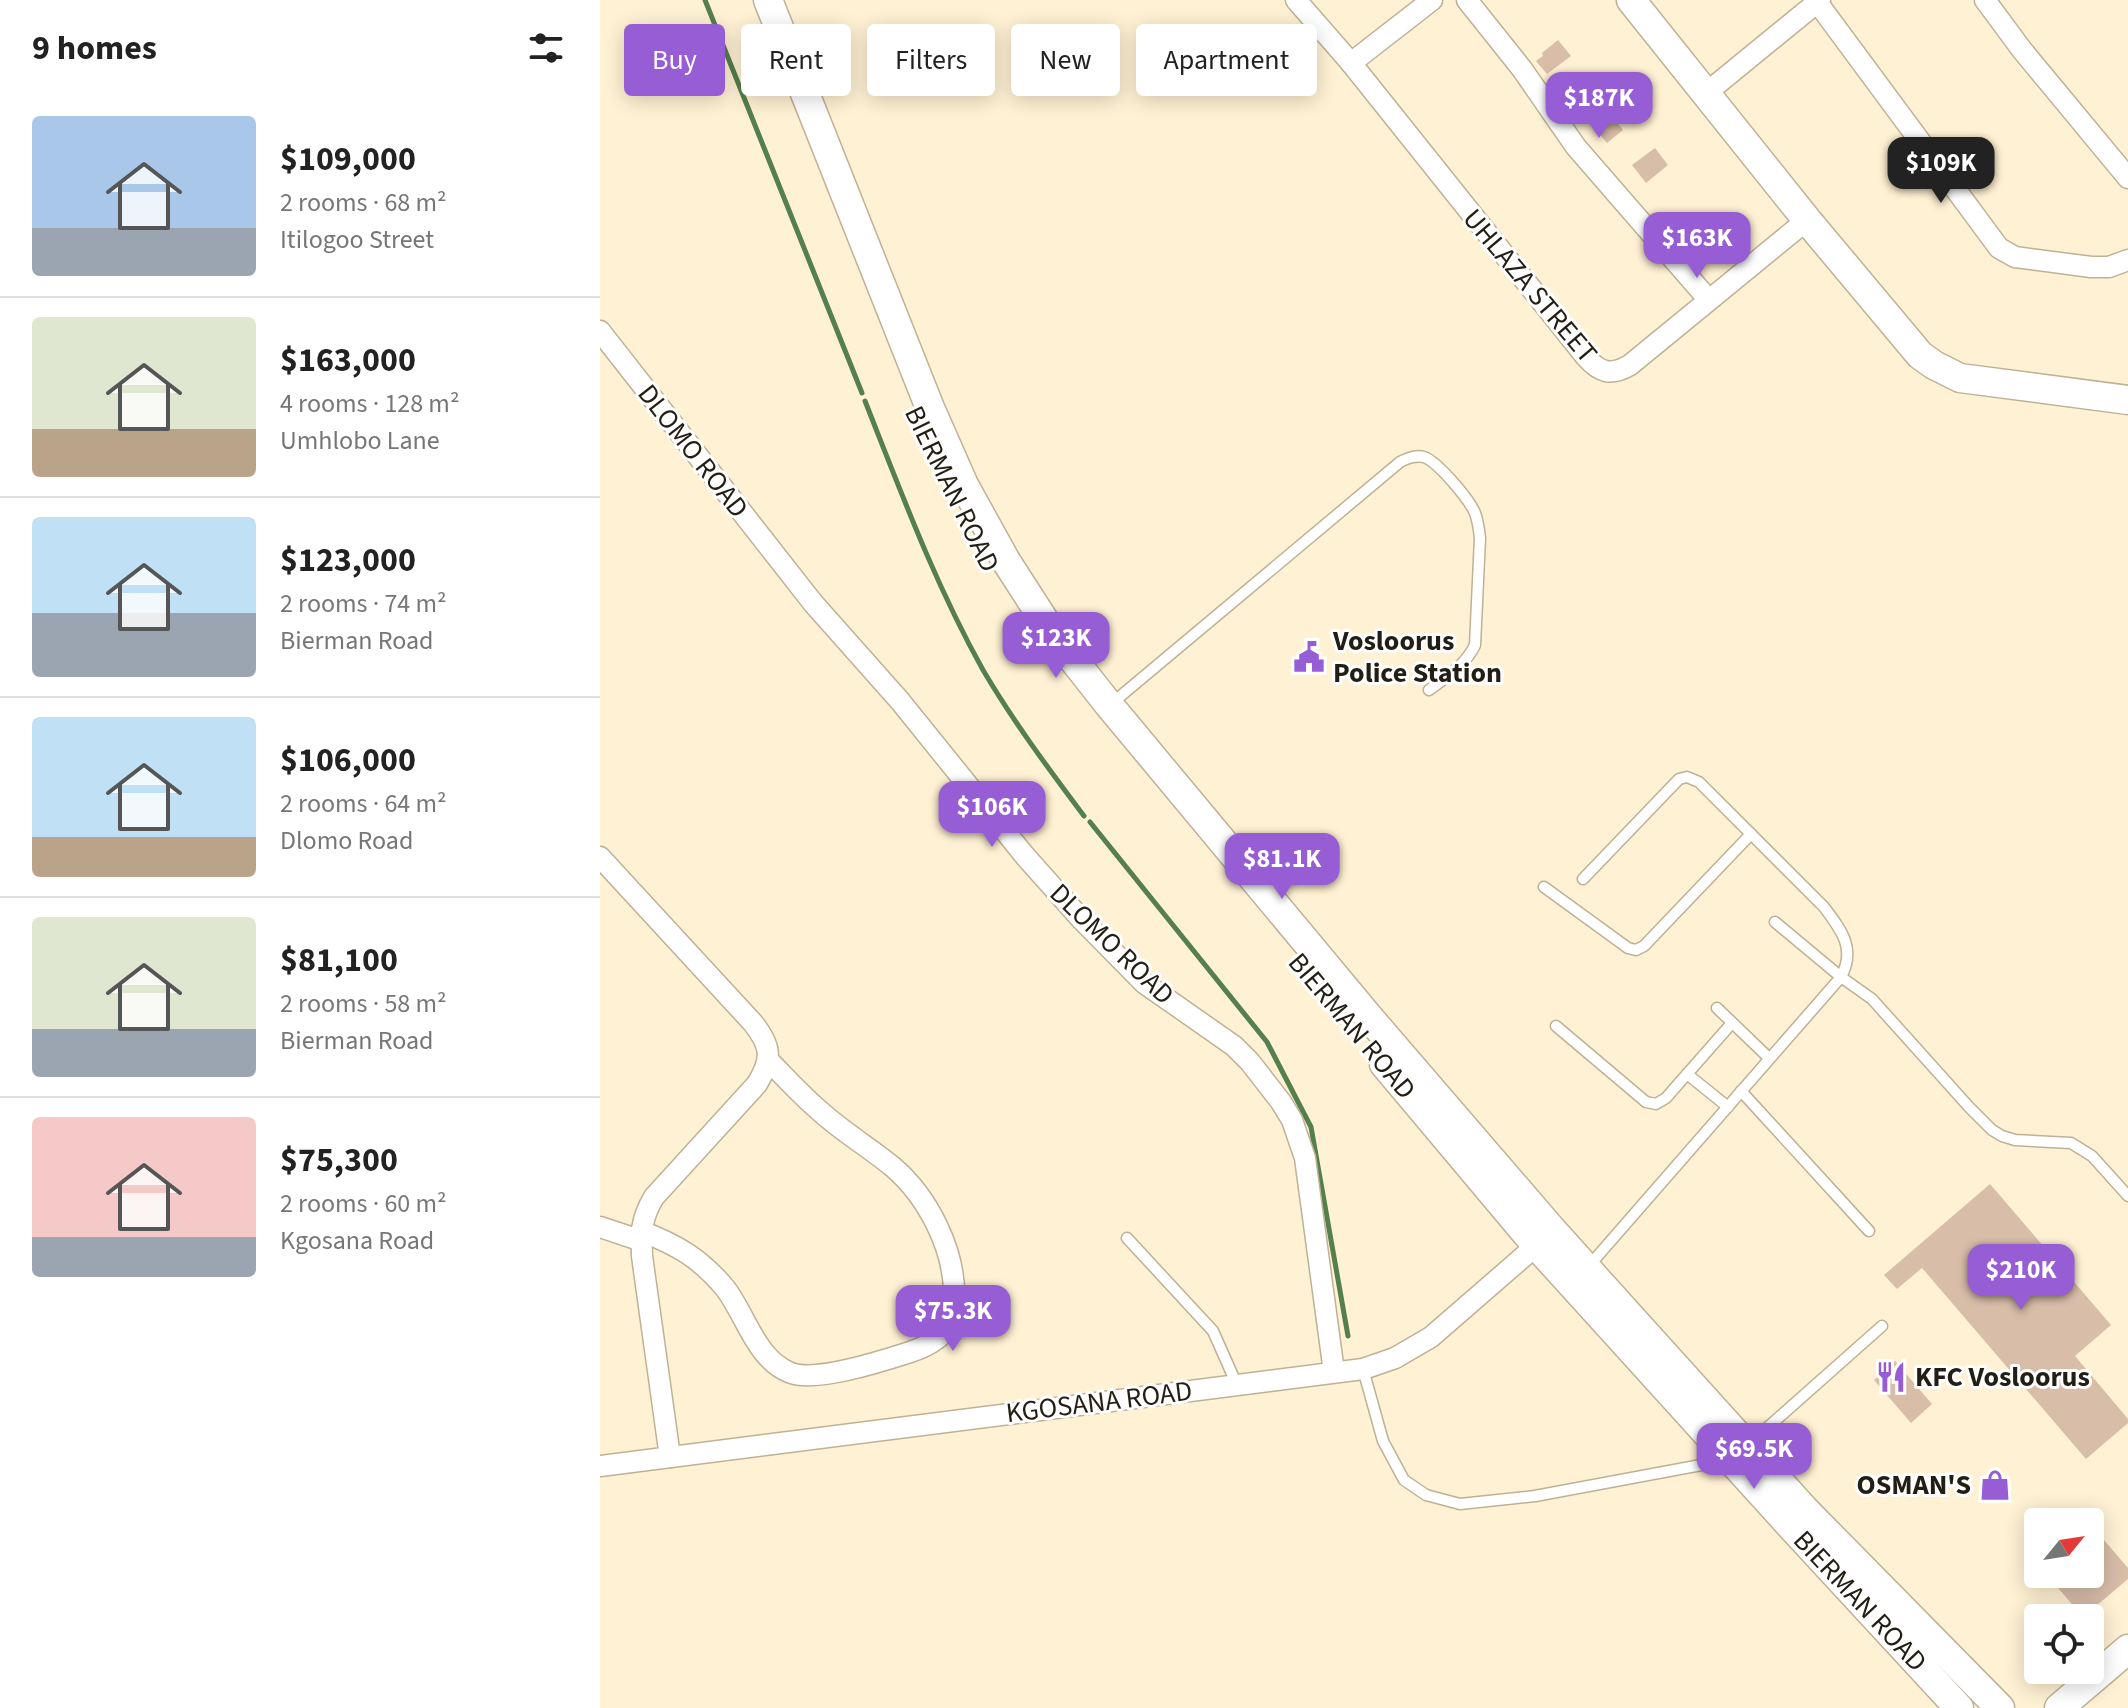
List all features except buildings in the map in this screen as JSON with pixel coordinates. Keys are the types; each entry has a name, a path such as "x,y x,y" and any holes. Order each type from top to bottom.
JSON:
{"main road":[{"name":"BIERMAN ROAD","path":"750,0 940,474 980,553 1055,668 1544,1238 1739,1453 1959,1708"},
{"name":"BIERMAN ROAD","path":"768,0 924,393 964,485 1006,561 1053,634 1109,705 1367,1015 1544,1238"},
{"path":"1631,0 1909,344 1934,365 1960,378 2128,400"},
{"path":"1544,1238 1587,1268 1739,1453 1804,1509 2000,1708"},
{"path":"2058,1707 2127,1652"}],"street":[{"name":"UHLAZA STREET","path":"1296,0 1351,63 1594,367 1611,372 1630,365 1807,220"},
{"path":"1351,63 1432,0"},
{"path":"1467,0 1522,69 1576,147 1708,299"},
{"path":"1985,0 2022,50 2128,178"},
{"path":"1705,94 1819,1 1999,248 2015,257 2091,267 2109,267 2128,260"},
{"name":"DLOMO ROAD","path":"600,331 813,603 900,701 1025,856 1144,983 1234,1046 1275,1094 1292,1120 1305,1158 1334,1372"},
{"path":"600,857 753,1023 768,1050 769,1061 757,1084 654,1197 644,1213 641,1236 670,1457"},
{"path":"600,1227 672,1243 692,1255 727,1291 769,1357 792,1373 824,1374 887,1359 932,1344 952,1320 953,1272 946,1247 931,1215 894,1168 821,1113 769,1061"},
{"name":"KGOSANA ROAD","path":"600,1466 1363,1369 1395,1358 1431,1337 1544,1238"}],"lane":[{"path":"1109,705 1400,462 1412,456 1426,458 1437,466 1467,500 1479,524 1475,645 1462,665 1429,690"},
{"path":"1583,879 1679,779 1687,777 1699,782 1824,907 1840,927 1849,963 1841,977 1587,1268"},
{"path":"1544,887 1628,948 1636,950 1644,946 1751,834"},
{"path":"1775,922 1872,999 1992,1130 2015,1140 2071,1143 2092,1156 2128,1196"},
{"path":"1717,1008 1769,1058"},
{"path":"1556,1026 1646,1102 1656,1104 1666,1098 1732,1023"},
{"path":"1687,1074 1728,1107"},
{"path":"1741,1091 1869,1231"},
{"path":"1127,1238 1213,1331 1237,1385"},
{"path":"1363,1369 1383,1441 1404,1480 1426,1495 1460,1504 1535,1496 1739,1453 1882,1326"}],"waterway":[{"path":"705,0 862,393"},
{"path":"865,401 949,604 983,670 1006,708 1084,816"},
{"path":"1090,822 1267,1042 1311,1127 1348,1336"}],"place":[{"name":"Vosloorus Police Station","path":"1309,657"},
{"name":"KFC Vosloorus","path":"1891,1377"},
{"name":"OSMAN'S","path":"1995,1485"}]}
